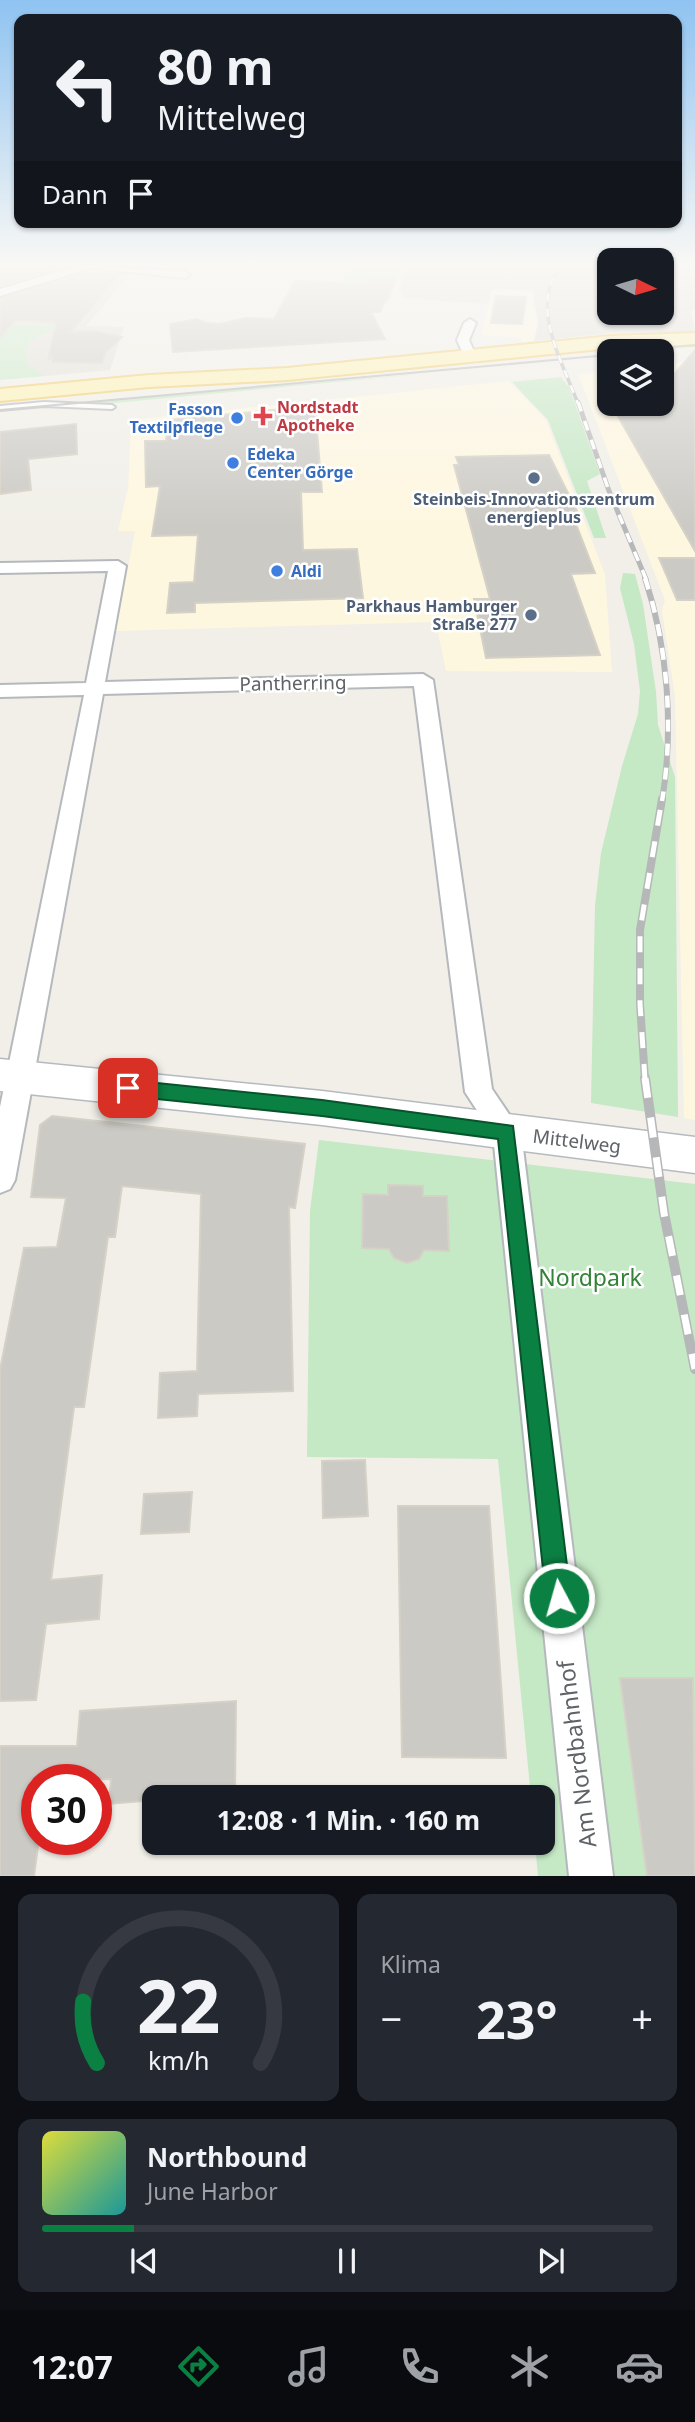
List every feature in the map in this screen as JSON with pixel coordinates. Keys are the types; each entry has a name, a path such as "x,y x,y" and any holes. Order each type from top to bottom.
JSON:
{"main road":[{"path":"0,395 114,384 287,374 505,353"},
{"path":"674,356 695,354"},
{"path":"470,356 483,375"},
{"path":"189,400 458,378"},
{"path":"82,408 83,398 88,393 114,384"},
{"path":"0,419 82,408 138,405"}],"street":[{"path":"0,568 118,566 9,1075 0,1180"},
{"name":"Pantherring","path":"94,688 423,680 479,1092 507,1132"},
{"path":"0,691 94,688"},
{"name":"Mittelweg","path":"9,1075 322,1108 695,1155"},
{"name":"Am Nordbahnhof","path":"507,1132 591,1876"}],"lane":[{"path":"0,408 44,404 82,408"}],"shaded area":[{"path":"25,353 116,353 110,370 46,376 29,366"},
{"path":"695,360 695,1120 684,1118 675,696 662,611 665,600 578,374 597,372 597,416 674,416 674,364"},
{"path":"509,381 546,420 605,575 612,672 446,671 436,622 116,631 135,531 118,531 128,488 131,420"}],"green space":[{"path":"0,353 25,353 29,366 46,376 0,380"},
{"path":"432,373 104,404 94,402 94,401"},
{"path":"561,377 569,387 600,474 587,481 606,538 594,538 548,420 512,382"},
{"path":"623,573 635,574 643,604 658,725 675,777 678,1117 591,1103 595,906 601,853 638,714 640,691 634,644 620,588"},
{"name":"Nordpark","path":"319,1140 695,1184 695,1876 538,1876 536,1855 555,1855 555,1785 530,1785 498,1459 307,1457 310,1211"}],"building":[{"path":"50,353 105,353 102,363 53,362 51,356 48,361"},
{"path":"693,353 695,353 695,551 618,416 674,416 674,374"},
{"name":"Edeka Center Görge","path":"315,406 322,492 301,492 303,550 357,549 363,598 195,603 195,612 167,613 170,583 194,582 198,535 152,536 160,486 146,487 145,441 166,441 169,420"},
{"path":"76,424 77,454 28,459 31,490 0,494 0,432"},
{"path":"549,455 577,511 571,511 595,573 571,574 600,655 486,658 474,599 490,599 454,465 459,465 456,457"},
{"path":"659,558 695,558 695,600 677,600"},
{"path":"52,1116 305,1144 295,1208 289,1207 293,1391 198,1394 197,1416 158,1418 160,1373 197,1371 201,1194 122,1186 115,1237 108,1237 84,1407 74,1407 51,1580 102,1575 99,1619 46,1624 36,1700 0,1701 0,1370 24,1248 57,1247 66,1198 31,1197 40,1125"},
{"path":"388,1185 423,1186 423,1196 447,1196 449,1251 424,1250 419,1259 407,1263 394,1258 389,1249 362,1248 363,1194 388,1195"},
{"path":"365,1460 368,1516 323,1518 322,1461"},
{"path":"192,1492 189,1532 141,1534 144,1494"},
{"path":"398,1506 489,1506 506,1758 402,1757"},
{"path":"620,1678 693,1678 695,1876 647,1876"},
{"path":"236,1701 235,1785 142,1785 142,1801 112,1804 112,1764 21,1764 21,1855 37,1855 34,1876 0,1876 0,1746 77,1746 80,1711"}],"tram line":[{"path":"0,410 597,356"}],"railway":[{"path":"557,353 578,404"},
{"path":"578,402 609,491 646,579"},
{"path":"645,578 659,632 667,688 668,745 662,801"},
{"path":"645,1080 640,1004 640,930 662,799"},
{"path":"645,1078 664,1213 695,1369"}],"place":[{"name":"Nordstadt Apotheke","path":"263,416"},
{"name":"Fasson Textilpflege","path":"237,418"},
{"name":"Edeka Center Görge","path":"233,463"},
{"name":"Steinbeis-Innovationszentrum energieplus","path":"534,478"},
{"name":"Aldi","path":"277,571"},
{"name":"Parkhaus Hamburger Straße 277","path":"531,615"}],"route":[{"path":"128,1088 322,1108 507,1132 559,1598"}]}
